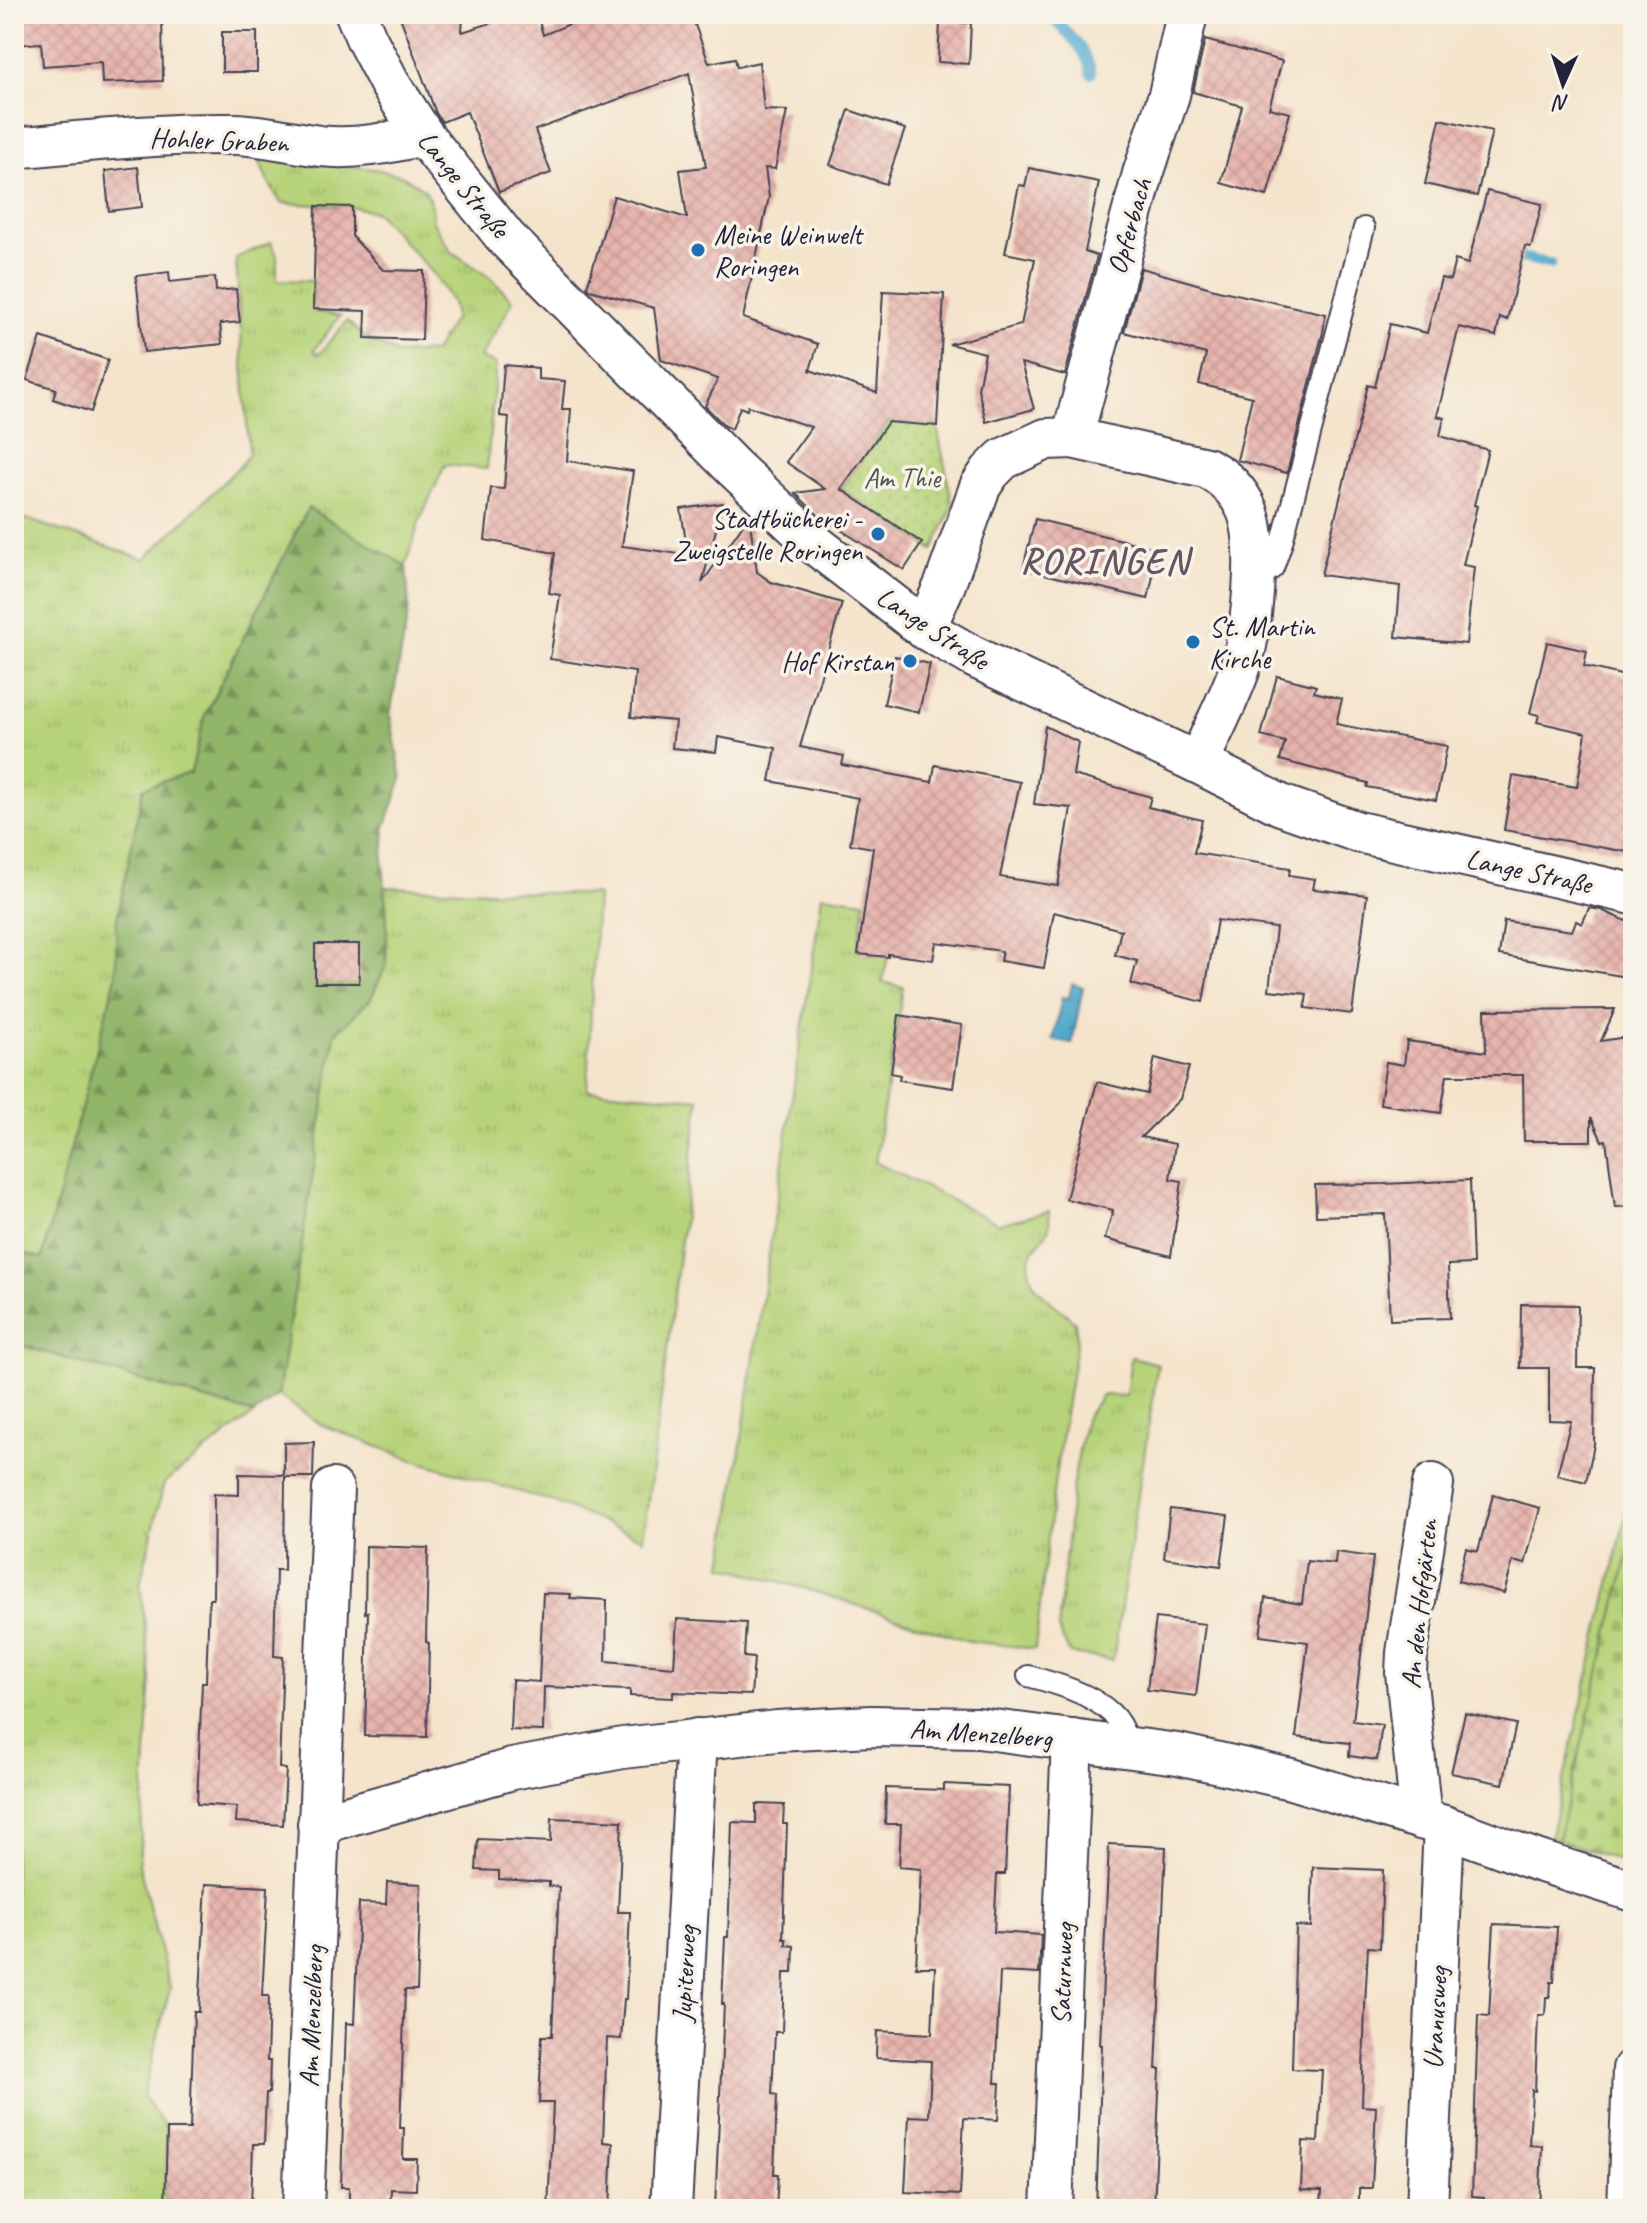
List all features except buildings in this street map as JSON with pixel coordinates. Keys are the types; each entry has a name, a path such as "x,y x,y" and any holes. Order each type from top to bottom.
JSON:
{"street":[{"name":"Lange Straße","path":"356,14 389,82 423,135 506,238 733,467 816,545 925,629 1041,691 1281,805 1358,832 1633,894"},
{"name":"Opferbach","path":"1072,438 1143,174 1169,95 1187,14"},
{"name":"Hohler Graben","path":"14,148 130,137 237,134 321,146 355,146 384,144 423,135"},
{"path":"925,629 980,487 1003,459 1023,448 1046,439 1072,438 1206,468 1220,474 1232,485 1247,512 1252,536 1253,583 1248,639 1241,666 1198,763"},
{"name":"An den Hofgärten","path":"1432,1823 1406,1673 1433,1484"},
{"name":"Am Menzelberg","path":"303,2209 333,1489"},
{"name":"Am Menzelberg","path":"318,1824 512,1769 623,1748 777,1731 871,1726 978,1728 1178,1754 1291,1779 1633,1891"},
{"name":"Jupiterweg","path":"671,2209 697,1739"},
{"name":"Saturnweg","path":"1052,2209 1072,1740"},
{"name":"Uranusweg","path":"1427,2209 1432,1823"},
{"path":"1628,2209 1633,2069"}],"lane":[{"path":"1253,583 1273,568 1282,542 1364,228"},
{"path":"1028,1676 1084,1696 1110,1712 1119,1722 1131,1747"}],"green space":[{"path":"258,157 376,169 403,176 425,190 432,206 433,222 452,252 490,277 513,301 480,358 496,364 487,469 445,465 419,522 406,566 308,508 205,715 191,772 116,924 116,976 42,1259 14,1252 14,515 145,559 242,464 249,454 236,258 271,242 277,255 277,280 314,281 313,311 340,316 314,350 318,355 347,321 365,338 397,354 434,352 455,317 452,302 434,274 376,212 352,207 281,203"},
{"name":"Am Thie","path":"888,422 937,426 953,507 933,550 841,489"},
{"path":"308,508 406,566 409,608 390,715 402,779 385,827 386,966 370,1000 335,1034 278,1395 254,1414 14,1343 14,1252 42,1258 116,976 116,924 143,788 191,772 205,715"},
{"path":"385,887 597,895 587,1090 699,1099 643,1539 554,1502 413,1460 322,1425 278,1395 335,1033 370,1000 387,918"},
{"path":"822,895 865,901 858,953 888,957 882,982 903,987 875,1162 999,1224 1049,1211 1049,1228 1033,1251 1029,1263 1030,1274 1040,1292 1075,1322 1077,1339 1055,1477 1035,1649 969,1641 723,1566"},
{"path":"14,1343 254,1414 164,1483 140,1584 151,1678 139,1865 170,1988 143,2096 167,2129 165,2209 14,2209"},
{"path":"1131,1357 1158,1364 1113,1660 1070,1654 1058,1629 1073,1483 1085,1419 1102,1395 1126,1396"},
{"path":"1631,1494 1633,1536 1558,1840 1550,1838"},
{"path":"1633,1536 1633,1865 1558,1840"}],"water":[{"path":"1072,984 1083,987 1072,1044 1053,1040 1062,997 1069,998"}],"waterway":[{"path":"1048,14 1080,48 1091,73"},
{"path":"1510,255 1551,264"}],"place":[{"name":"Meine Weinwelt Roringen","path":"698,250"},
{"name":"Stadtbücherei - Zweigstelle Roringen","path":"878,534"},
{"name":"St. Martin Kirche","path":"1193,642"},
{"name":"Hof Kirstan","path":"910,661"}],"district":[{"name":"RORINGEN","path":"1105,561"}]}
